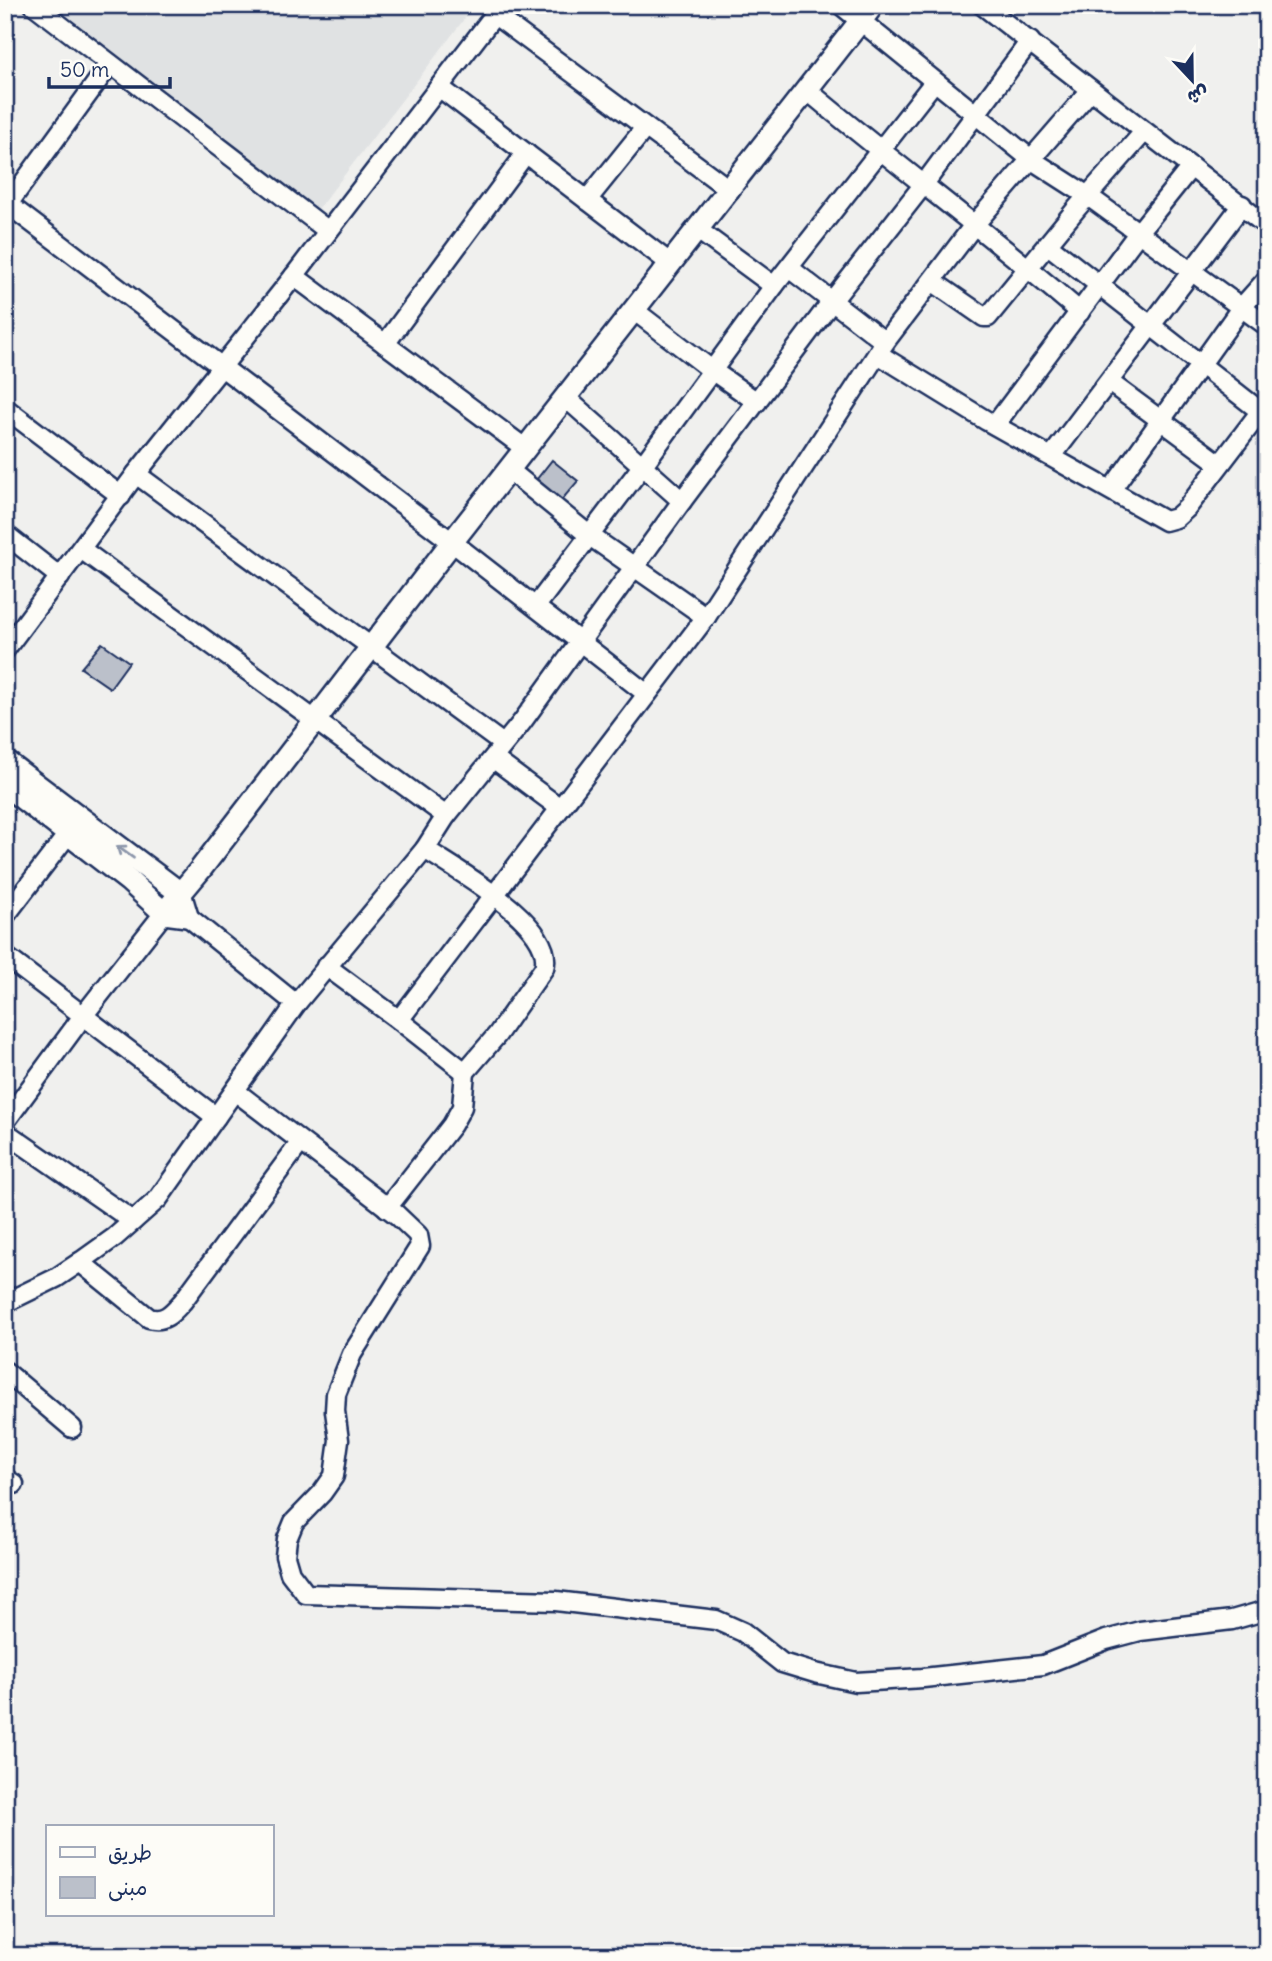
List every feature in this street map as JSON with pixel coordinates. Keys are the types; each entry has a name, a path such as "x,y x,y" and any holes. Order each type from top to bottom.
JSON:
{"street":[{"path":"34,5 327,230"},
{"path":"841,5 867,13 934,82 1032,160 1139,232 1267,326"},
{"path":"982,5 1267,226"},
{"path":"7,645 136,474 294,276 498,10 645,128 730,190"},
{"path":"5,1122 83,1016 867,13"},
{"path":"5,1303 56,1278 80,1262 158,1199 296,1004 425,849 446,816 522,722 682,501 832,301 925,184 1030,41"},
{"path":"110,64 8,208 452,542 647,694"},
{"path":"536,606 774,286 934,82"},
{"path":"439,87 671,264"},
{"path":"807,90 1080,312"},
{"path":"399,1020 706,617 881,348 974,225 1091,90"},
{"path":"587,200 645,128"},
{"path":"932,281 984,317 988,317 1144,132"},
{"path":"385,344 526,153"},
{"path":"995,425 1191,167"},
{"path":"1052,457 1242,205"},
{"path":"698,230 774,286"},
{"path":"789,268 832,301 881,348 995,425 1159,519 1169,521 1187,508 1264,407 1200,365 1048,246"},
{"path":"294,276 526,449"},
{"path":"1111,490 1241,308 1267,278"},
{"path":"635,310 713,371 757,401"},
{"path":"1109,382 1220,464"},
{"path":"566,398 682,501"},
{"path":"5,408 121,496"},
{"path":"509,470 590,536 706,617"},
{"path":"136,474 373,647 560,808"},
{"path":"5,534 60,578"},
{"path":"81,549 446,816"},
{"path":"5,761 180,893 187,916"},
{"path":"5,785 129,881 164,913 187,916 296,1004"},
{"path":"5,916 68,834"},
{"path":"387,1208 452,1125 462,1107 466,1072 497,1035 544,968 546,961 544,947 520,915 425,849"},
{"path":"5,956 216,1117"},
{"path":"326,966 466,1072"},
{"path":"235,1091 411,1226 418,1235 420,1246 352,1354 336,1394 335,1411 339,1440 334,1476 294,1522 287,1539 285,1556 290,1573 306,1594 556,1601 716,1620 743,1632 782,1663 856,1682 1043,1665 1105,1640 1140,1631 1232,1620 1267,1610"},
{"path":"5,1132 133,1221"},
{"path":"80,1262 149,1318 160,1321 190,1293 300,1143"},
{"path":"5,1371 72,1428"}],"shaded area":[{"path":"37,5 475,5 312,217"}],"building":[{"path":"552,460 578,481 559,503 533,484"},
{"path":"102,643 129,662 110,688 81,668"}]}
